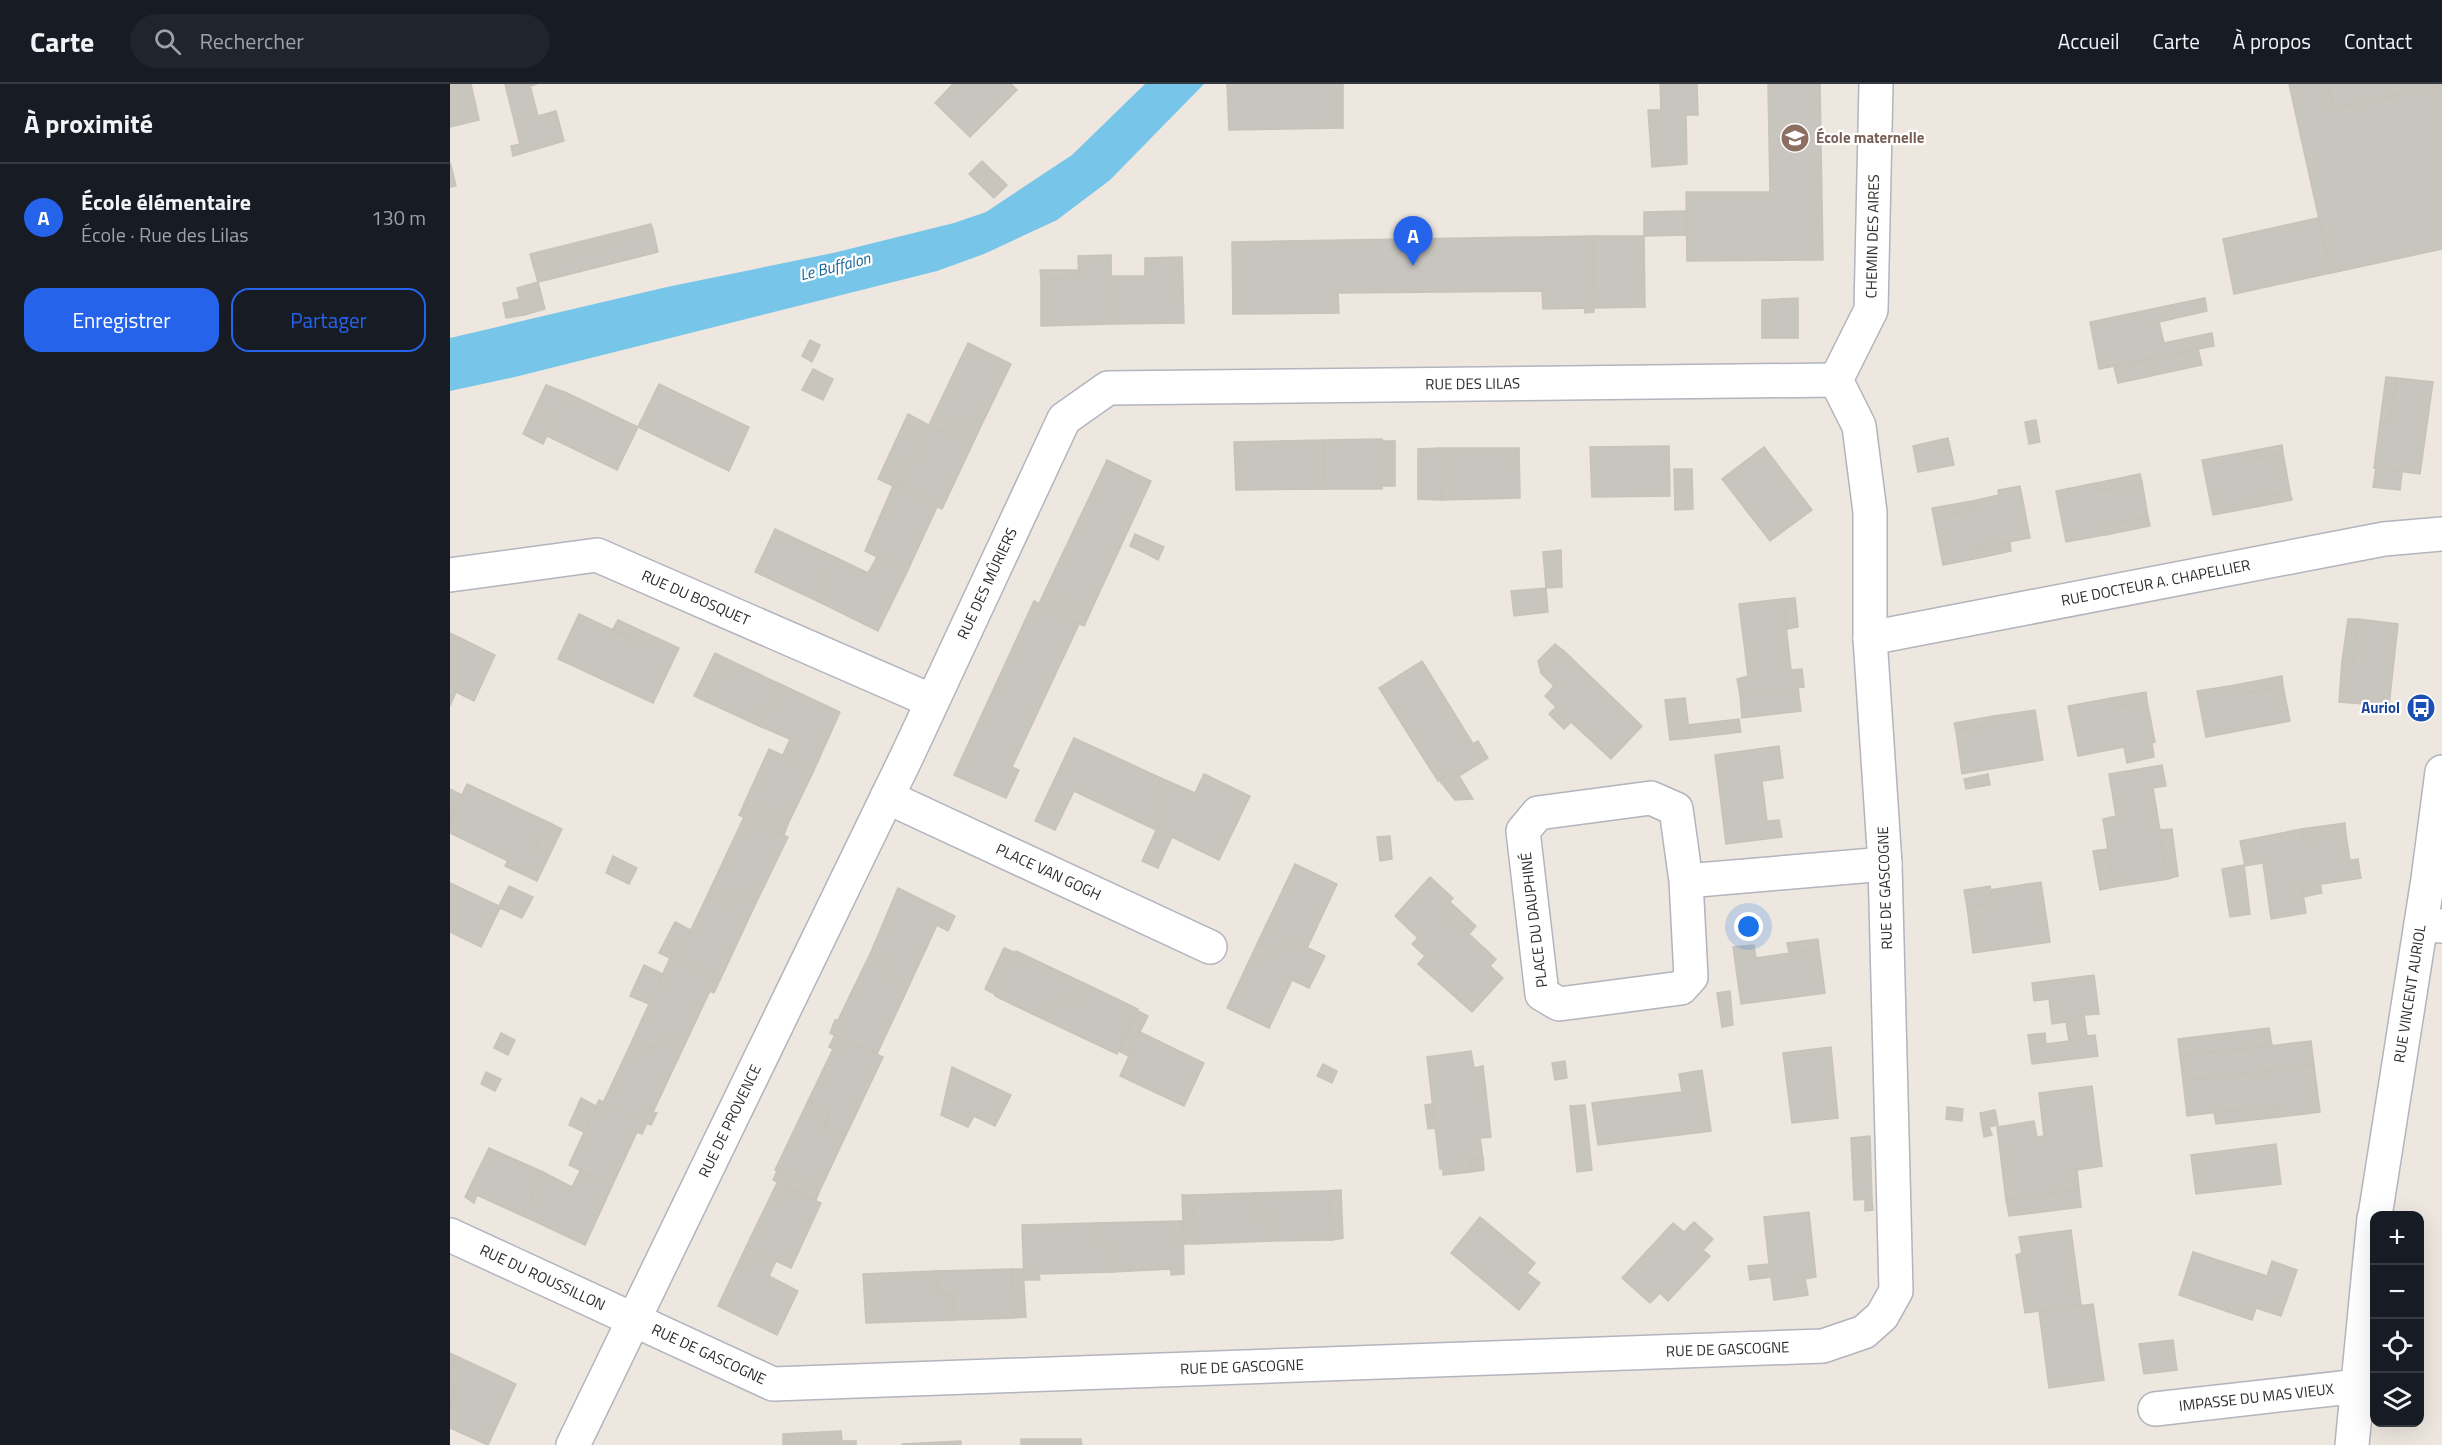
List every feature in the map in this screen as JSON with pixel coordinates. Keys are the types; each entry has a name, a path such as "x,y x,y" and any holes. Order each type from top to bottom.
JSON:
{"street":[{"name":"CHEMIN DES AIRES","path":"1836,380 1871,310 1876,84"},
{"name":"RUE DES LILAS","path":"1108,388 1836,380"},
{"name":"RUE DE GASCOGNE","path":"634,1319 773,1384 1824,1346 1864,1332 1882,1316 1896,1291 1885,864 1870,638 1870,512 1859,426 1836,380"},
{"name":"RUE DES MÛRIERS","path":"887,797 1064,419 1108,388"},
{"name":"RUE DOCTEUR A. CHAPELLIER","path":"1870,638 2384,539 2442,534"},
{"name":"RUE DU BOSQUET","path":"450,575 597,555 932,701"},
{"name":"RUE VINCENT AURIOL","path":"2376,1211 2431,926 2442,772"},
{"name":"PLACE VAN GOGH","path":"887,797 1210,947"},
{"name":"RUE DE PROVENCE","path":"573,1445 887,797"},
{"name":"PLACE DU DAUPHINÉ","path":"1651,798 1676,809 1686,881 1691,976 1681,988 1559,1004 1542,994 1523,831 1538,813 1651,798"},
{"path":"1686,881 1885,864"},
{"name":"RUE DU ROUSSILLON","path":"450,1235 634,1319"},
{"name":"RUE VINCENT AURIOL","path":"2352,1445 2370,1265"},
{"name":"IMPASSE DU MAS VIEUX","path":"2155,1409 2359,1386"}],"water":[{"name":"Le Buffalon","path":"1145,84 1204,84 1110,180 1057,220 984,254 937,271 515,377 450,391 450,338 667,287 833,253 954,223 986,212 1072,155"}],"building":[{"path":"450,84 471,84 479,120 450,127"},
{"path":"505,84 537,84 530,86 538,116 556,111 564,141 513,156 511,146 520,144"},
{"path":"953,84 1011,84 1017,90 970,137 935,103"},
{"path":"1227,84 1343,84 1343,128 1229,130"},
{"path":"1660,84 1697,84 1698,115 1686,115 1687,164 1652,167 1648,110 1661,110"},
{"name":"École maternelle","path":"1768,84 1820,84 1823,260 1687,261 1686,192 1770,192"},
{"path":"2289,84 2328,84 2333,108 2442,86 2442,249 2331,273"},
{"path":"2328,84 2442,84 2442,86 2333,108"},
{"path":"982,161 1007,185 994,198 969,174"},
{"path":"450,162 456,186 450,187"},
{"path":"1686,211 1687,235 1644,236 1644,212"},
{"path":"2318,218 2331,273 2234,294 2223,239"},
{"path":"651,224 653,230 534,268 530,254"},
{"path":"653,230 658,252 538,282 534,268"},
{"path":"1593,236 1644,236 1645,307 1594,308"},
{"path":"1593,236 1594,312 1585,313 1585,308 1543,309 1542,291 1338,293 1339,313 1233,314 1232,242"},
{"path":"1111,255 1112,324 1041,326 1041,279 1079,278 1078,256"},
{"path":"1182,257 1184,323 1112,324 1112,276 1145,276 1145,258"},
{"path":"1040,270 1078,270 1079,278 1041,279"},
{"path":"538,282 545,309 524,315 517,288"},
{"path":"1798,298 1798,338 1762,338 1762,300"},
{"path":"2205,298 2207,311 2159,322 2164,343 2212,333 2214,346 2099,369 2090,322"},
{"path":"520,299 524,315 506,318 503,303"},
{"path":"810,340 820,345 812,362 802,356"},
{"path":"968,343 1011,364 980,428 959,418 951,436 929,425"},
{"path":"2198,349 2202,365 2118,383 2114,367"},
{"path":"813,369 833,379 823,400 802,390"},
{"path":"2386,377 2397,378 2389,424 2380,422"},
{"path":"2397,378 2433,382 2420,474 2374,468 2380,422 2389,424"},
{"path":"659,384 749,427 729,471 638,427"},
{"path":"546,385 567,393 543,444 523,434"},
{"path":"567,393 638,427 617,470 547,436"},
{"path":"908,414 929,425 899,489 878,479"},
{"path":"959,418 980,428 942,509 899,489 929,425 951,436"},
{"path":"2036,420 2040,442 2029,444 2025,422"},
{"path":"1948,438 1954,465 1918,472 1913,446"},
{"path":"1382,439 1382,489 1325,489 1324,440"},
{"path":"1324,440 1325,489 1236,490 1234,442"},
{"path":"1382,441 1395,441 1395,486 1382,486"},
{"path":"2282,445 2283,453 2247,460 2245,452"},
{"path":"1669,446 1670,496 1592,497 1590,447"},
{"path":"1764,447 1812,510 1770,541 1722,479"},
{"path":"1440,448 1441,500 1418,499 1418,449"},
{"path":"1440,448 1519,448 1520,498 1441,500"},
{"path":"2245,452 2247,460 2283,453 2290,492 2254,499 2256,507 2213,515 2202,460"},
{"path":"1107,460 1151,481 1089,615 1044,593"},
{"path":"2376,468 2402,472 2400,490 2373,487"},
{"path":"1674,469 1692,469 1693,509 1675,510"},
{"path":"2140,474 2142,482 2098,491 2096,483"},
{"path":"2142,482 2148,517 2103,525 2105,535 2066,542 2056,491 2096,483 2098,491"},
{"path":"893,486 937,507 907,572 865,551"},
{"path":"2020,486 2030,538 1977,548 1979,558 1943,565 1934,518 1974,510 1972,501 1999,495 1998,490"},
{"path":"2290,492 2292,500 2256,507 2254,499"},
{"path":"1972,501 1974,510 1934,518 1932,508"},
{"path":"2148,517 2150,526 2105,535 2103,525"},
{"path":"775,529 837,558 817,601 755,572"},
{"path":"1135,534 1148,540 1143,552 1130,546"},
{"path":"1148,540 1164,547 1158,560 1143,552"},
{"path":"2010,542 2011,551 1979,558 1977,548"},
{"path":"1561,550 1562,587 1546,588 1543,552"},
{"path":"877,557 907,572 878,631 817,601 837,558 868,573"},
{"path":"1546,588 1548,612 1514,616 1511,591"},
{"path":"1044,593 1089,615 1084,626 1039,604"},
{"path":"1795,598 1798,627 1787,629 1783,599"},
{"path":"1783,599 1791,670 1802,669 1804,687 1740,695 1737,679 1748,676 1739,604"},
{"path":"1034,601 1079,624 1012,767 1019,770 1006,798 954,775"},
{"path":"579,614 649,647 655,637 679,648 653,703 558,659"},
{"path":"2348,619 2358,619 2353,662 2342,661"},
{"path":"2358,619 2398,624 2389,706 2339,702 2342,661 2353,662"},
{"path":"618,620 655,637 649,647 613,629"},
{"path":"450,633 495,655 474,701 456,692 450,706"},
{"path":"1555,644 1564,651 1541,673 1538,661"},
{"path":"1564,651 1642,726 1611,759 1571,722 1564,729 1549,714 1556,707 1545,696 1554,686 1541,673"},
{"path":"715,653 727,659 707,702 694,696"},
{"path":"727,659 778,683 759,726 707,702"},
{"path":"1422,661 1473,744 1478,741 1488,758 1459,776 1455,770 1438,781 1379,688"},
{"path":"2282,676 2283,686 2237,695 2235,685"},
{"path":"778,683 840,712 814,770 783,755 790,739 759,726"},
{"path":"2235,685 2237,695 2283,686 2290,721 2206,737 2197,691"},
{"path":"1798,687 1801,711 1742,718 1740,695"},
{"path":"2146,692 2147,701 2113,708 2111,698"},
{"path":"1685,698 1690,738 1670,740 1665,700"},
{"path":"2111,698 2113,708 2147,701 2155,742 2152,743 2154,757 2127,763 2124,747 2078,756 2068,706"},
{"path":"2035,710 2043,760 1962,774 1956,731 1995,724 1993,716"},
{"path":"1993,716 1995,724 1956,731 1954,723"},
{"path":"1739,719 1741,732 1690,738 1688,725"},
{"path":"1074,738 1161,778 1151,800 1167,807 1156,830 1074,791 1055,830 1035,821"},
{"path":"1779,746 1783,778 1762,781 1767,821 1779,820 1782,837 1726,844 1715,755"},
{"path":"769,749 814,770 788,824 744,804"},
{"path":"2162,765 2166,786 2153,788 2168,879 2114,887 2103,819 2116,816 2109,774"},
{"path":"1455,770 1473,799 1455,800 1439,780"},
{"path":"1204,774 1250,796 1219,860 1172,837 1158,868 1142,861 1167,807 1151,800 1161,778 1195,793"},
{"path":"1988,774 1990,785 1966,789 1964,779"},
{"path":"467,784 548,822 536,847 550,854 537,881 505,866 508,861 450,833 450,820"},
{"path":"450,789 462,795 450,820"},
{"path":"744,804 788,824 784,835 739,815"},
{"path":"744,817 788,837 757,901 736,892 728,906 707,896"},
{"path":"548,822 562,829 550,854 536,847"},
{"path":"2345,823 2346,835 2304,841 2302,829"},
{"path":"2172,829 2178,876 2168,879 2159,830"},
{"path":"2302,829 2304,841 2346,835 2350,860 2358,859 2361,878 2302,887 2306,913 2271,919 2263,863 2245,866 2240,841"},
{"path":"1390,836 1392,859 1380,861 1377,837"},
{"path":"2108,849 2114,887 2100,890 2093,851"},
{"path":"613,856 637,868 629,884 606,873"},
{"path":"1295,864 1337,884 1307,948 1287,938 1279,954 1257,944"},
{"path":"2244,865 2250,914 2230,917 2222,869"},
{"path":"1430,877 1453,898 1443,910 1496,959 1490,966 1503,978 1472,1012 1418,964 1425,956 1412,944 1418,938 1395,916"},
{"path":"2041,882 2050,942 1973,953 1967,907 1992,903 1990,890"},
{"path":"450,883 499,906 509,886 533,897 522,918 500,908 481,947 450,932"},
{"path":"2320,884 2322,893 2303,897 2302,887"},
{"path":"1990,886 1992,903 1967,907 1964,890"},
{"path":"898,888 955,916 948,931 937,925 907,990 886,980 894,965 870,954"},
{"path":"736,892 757,901 720,980 676,961 707,896 728,906"},
{"path":"1450,902 1476,926 1469,934 1443,910"},
{"path":"675,922 691,930 676,961 659,953"},
{"path":"1287,938 1325,956 1309,988 1292,980 1269,1028 1227,1008 1257,944 1279,954"},
{"path":"1818,939 1819,949 1789,953 1787,943"},
{"path":"1754,945 1756,958 1819,949 1825,993 1741,1004 1733,947"},
{"path":"1004,948 1016,953 996,995 985,989"},
{"path":"1016,951 1084,983 1073,1007 1057,998 1047,1021 995,996"},
{"path":"870,954 894,965 886,980 907,990 877,1054 830,1033"},
{"path":"670,958 720,980 714,993 710,991 685,1044 662,1033 654,1049 633,1039"},
{"path":"644,965 663,974 649,1004 630,996"},
{"path":"2094,975 2099,1014 2084,1015 2087,1036 2095,1035 2098,1056 2032,1064 2028,1035 2045,1033 2046,1044 2069,1041 2066,1022 2052,1024 2049,999 2034,1001 2032,983"},
{"path":"1084,983 1138,1009 1117,1054 1047,1021 1057,998 1073,1007"},
{"path":"1730,991 1733,1025 1722,1027 1717,993"},
{"path":"1138,1011 1148,1016 1128,1056 1119,1051"},
{"path":"2269,1028 2272,1045 2180,1056 2178,1039"},
{"path":"1140,1032 1204,1063 1184,1106 1120,1076"},
{"path":"501,1033 515,1040 508,1055 494,1048"},
{"path":"662,1033 685,1044 653,1112 657,1113 651,1125 603,1103 633,1039 654,1049"},
{"path":"835,1035 883,1057 846,1135 824,1126 830,1112 808,1101 833,1049 829,1047"},
{"path":"2311,1041 2314,1065 2183,1081 2180,1056"},
{"path":"1831,1047 1838,1118 1792,1123 1783,1053"},
{"path":"1471,1051 1474,1068 1483,1066 1491,1137 1480,1138 1483,1158 1470,1159 1471,1172 1443,1175 1443,1169 1440,1169 1427,1057"},
{"path":"1565,1061 1567,1078 1555,1080 1552,1063"},
{"path":"1323,1064 1337,1071 1332,1083 1317,1076"},
{"path":"2314,1065 2320,1112 2279,1117 2277,1105 2187,1116 2183,1081"},
{"path":"952,1067 1011,1095 995,1126 974,1116 968,1127 941,1115"},
{"path":"1702,1070 1711,1131 1598,1145 1592,1103 1682,1092 1679,1074"},
{"path":"486,1072 501,1079 495,1091 481,1084"},
{"path":"2092,1086 2102,1166 2077,1170 2079,1189 2006,1200 1997,1127 2034,1121 2037,1137 2044,1136 2039,1093"},
{"path":"581,1098 596,1106 584,1132 569,1125"},
{"path":"599,1100 647,1123 642,1134 637,1132 612,1186 569,1165"},
{"path":"808,1101 830,1112 824,1126 846,1135 820,1190 775,1170"},
{"path":"1432,1104 1435,1128 1428,1129 1425,1105"},
{"path":"1585,1105 1592,1170 1577,1172 1570,1106"},
{"path":"2277,1105 2279,1117 2216,1124 2214,1113"},
{"path":"1947,1107 1963,1109 1962,1121 1946,1119"},
{"path":"1995,1110 1998,1125 1989,1127 1992,1135 1984,1137 1980,1113"},
{"path":"1870,1136 1872,1199 1854,1200 1851,1138"},
{"path":"2276,1144 2281,1184 2196,1194 2191,1155"},
{"path":"489,1148 543,1172 523,1216 477,1195 474,1203 465,1197"},
{"path":"1483,1158 1484,1170 1471,1172 1470,1159"},
{"path":"580,1171 612,1186 585,1245 523,1216 543,1172 572,1187"},
{"path":"777,1171 820,1190 816,1200 773,1180"},
{"path":"777,1183 821,1203 791,1268 746,1247"},
{"path":"2079,1189 2081,1207 2009,1216 2006,1200"},
{"path":"1341,1190 1343,1238 1331,1240 1328,1191"},
{"path":"1328,1191 1331,1240 1272,1241 1271,1216 1253,1217 1253,1193"},
{"path":"1253,1193 1253,1217 1271,1216 1272,1241 1195,1244 1193,1195"},
{"path":"1182,1195 1193,1195 1195,1244 1184,1244"},
{"path":"1872,1199 1873,1210 1865,1211 1865,1200"},
{"path":"1809,1212 1816,1277 1805,1279 1808,1295 1774,1300 1771,1277 1750,1280 1748,1266 1769,1264 1764,1217"},
{"path":"1480,1217 1535,1263 1527,1273 1540,1283 1519,1310 1451,1253"},
{"path":"1183,1221 1184,1274 1171,1275 1171,1269 1113,1272 1113,1246 1096,1247 1095,1223"},
{"path":"1694,1222 1713,1239 1703,1250 1710,1256 1668,1301 1660,1293 1650,1303 1622,1278 1673,1223 1684,1232"},
{"path":"1095,1223 1096,1247 1113,1246 1113,1272 1039,1274 1040,1280 1024,1280 1022,1225"},
{"path":"2071,1230 2081,1305 2025,1313 2016,1255 2022,1253 2019,1237"},
{"path":"746,1247 776,1261 769,1276 798,1291 777,1335 718,1306"},
{"path":"2193,1252 2267,1276 2272,1261 2297,1270 2281,1316 2256,1308 2252,1320 2179,1295"},
{"path":"1012,1269 1023,1269 1026,1317 1014,1318"},
{"path":"1012,1269 1014,1318 954,1320 953,1295 938,1296 936,1271"},
{"path":"936,1271 938,1296 953,1295 954,1320 866,1323 863,1274"},
{"path":"2093,1304 2104,1380 2049,1388 2039,1311"},
{"path":"2173,1340 2177,1370 2144,1374 2139,1344"},
{"path":"450,1353 456,1356 450,1368"},
{"path":"456,1356 516,1384 488,1445 450,1428 450,1406 455,1393 450,1391 450,1368"},
{"path":"450,1391 455,1393 450,1406"},
{"path":"841,1431 842,1441 856,1441 856,1445 783,1445 783,1434"},
{"path":"1021,1439 1081,1439 1082,1445 1021,1445"},
{"path":"961,1441 961,1445 902,1445 902,1444"}],"place":[{"name":"École maternelle","path":"1795,138"},
{"name":"École élémentaire","path":"1413,266"},
{"name":"Auriol","path":"2421,708"}]}
